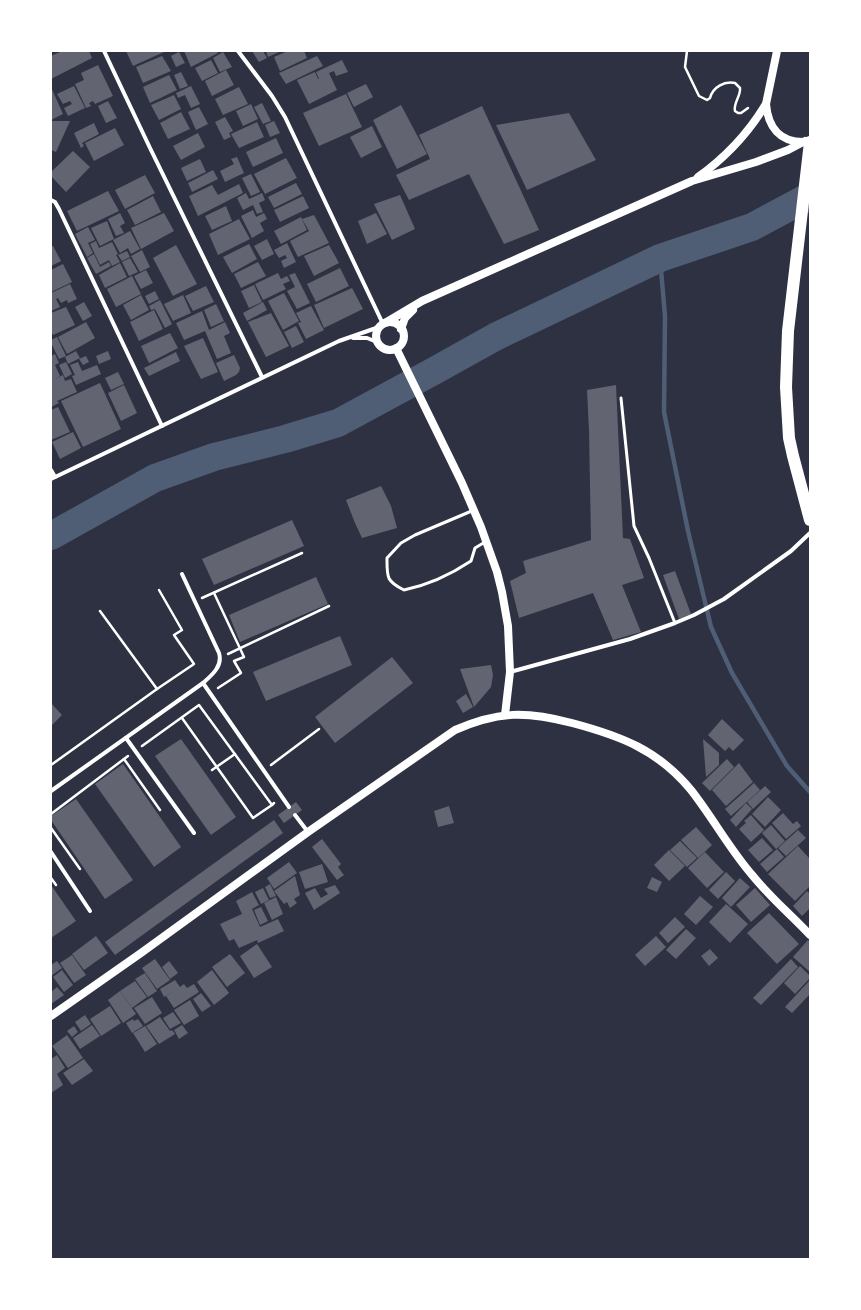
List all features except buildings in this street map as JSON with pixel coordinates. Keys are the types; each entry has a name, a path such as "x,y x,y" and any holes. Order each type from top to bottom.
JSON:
{"highway":[{"path":"808,141 788,331 786,387 789,438 810,520"}],"main road":[{"path":"692,181 710,169 730,152 746,134 766,104 777,51"},
{"path":"766,104 769,119 777,132 792,140 808,141"},
{"path":"398,351 385,349 377,342 376,334 382,325 422,301 692,181 756,162 808,141"},
{"path":"401,329 405,318 422,301"},
{"path":"382,325 393,323 398,325 401,329 403,337 398,351 474,510 497,572 508,626 510,672 505,715"},
{"path":"51,1016 308,832 455,730 478,721 505,715 525,714 596,729 625,740 649,752 665,764 691,790 753,876 810,935"}],"street":[{"path":"104,51 262,377"},
{"path":"51,470 53,478 339,341 382,325 285,117 272,96 238,51"},
{"path":"51,200 59,209 162,426"},
{"path":"339,341 362,337 377,342"},
{"path":"510,672 607,646 694,615 724,599 791,551 810,533"},
{"path":"51,791 203,683 218,667 220,657 182,574"},
{"path":"203,683 289,807"},
{"path":"126,738 194,833"},
{"path":"295,815 308,832"},
{"path":"51,852 90,911"}],"lane":[{"path":"621,398 634,526 649,558 675,623"},
{"path":"474,510 415,535 401,543 387,558 387,575 393,584 404,590 420,587 451,574 466,565 471,561 475,548 486,541"}],"path":[{"path":"687,51 684,66 700,96 707,100 710,98 715,88 726,83 733,82 737,83 740,88 740,94 734,107 736,112 742,113 750,107 766,104"},
{"path":"195,602 302,553"},
{"path":"51,765 194,664 174,635 182,630 159,590"},
{"path":"214,593 244,657 234,661 241,674 216,690"},
{"path":"220,657 329,606"},
{"path":"100,611 157,689"},
{"path":"51,814 124,759 200,705 272,805"},
{"path":"182,718 253,818 282,798"},
{"path":"274,771 270,765 319,729"},
{"path":"212,770 235,754"},
{"path":"124,759 160,810"},
{"path":"51,828 80,869"},
{"path":"51,878 56,885"}],"waterway":[{"path":"51,536 155,478 214,457 285,439 338,423 495,337 660,258 752,227 810,196"},
{"path":"660,258 665,316 664,412 688,531 711,627 732,673 787,766 810,792"}]}
